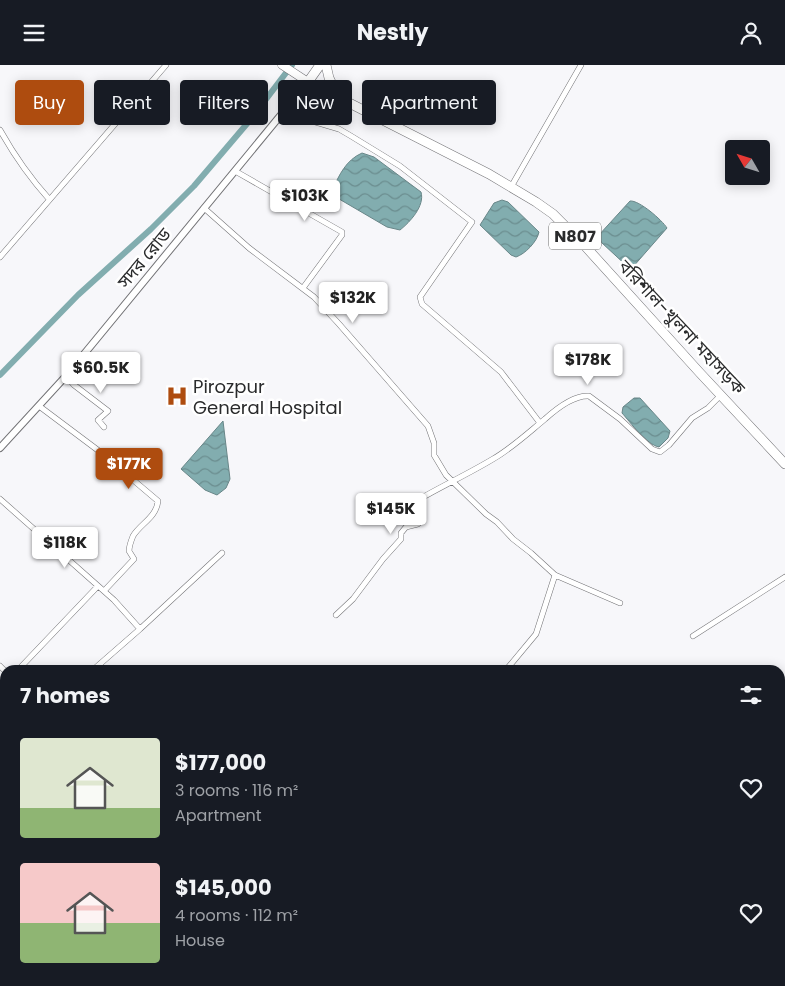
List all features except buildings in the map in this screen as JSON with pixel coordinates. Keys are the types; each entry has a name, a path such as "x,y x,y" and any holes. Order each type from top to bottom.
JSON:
{"highway":[{"path":"309,80 320,65"},
{"path":"326,65 330,80"},
{"name":"বরিশাল-খুলনা মহাসড়ক","path":"352,106 489,174 553,213 585,245 785,464"}],"main road":[{"path":"282,65 305,80"}],"street":[{"path":"0,257 166,65"},
{"path":"511,187 581,65"},
{"name":"সদর রোড","path":"0,449 66,376 278,118"},
{"path":"326,125 351,135 400,166 472,222 420,297 422,304 501,372 540,423"},
{"path":"0,130 19,161 49,199"},
{"path":"235,171 342,232 342,235 303,288"},
{"path":"204,209 248,248 303,288 326,309 428,427 434,443 434,455 452,482 555,575 620,603"},
{"path":"66,376 74,385 108,411 98,420 104,427"},
{"path":"336,615 353,599 383,559 401,539 401,533 406,527 418,524 421,517 418,500 512,447 555,410 570,401 589,396 620,419 652,449 660,452 669,445 692,418 708,408 722,394"},
{"path":"40,406 99,451 158,501 157,508 152,516 134,535 130,544 128,551 134,559 104,591"},
{"path":"0,499 104,591 140,629"},
{"path":"99,665 222,553"},
{"path":"510,665 536,634 555,575"},
{"path":"693,636 785,577"},
{"path":"23,665 98,586"}],"water":[{"path":"362,153 374,157 421,192 422,197 419,208 400,230 387,227 334,196 332,191 337,179 352,160"},
{"path":"502,200 508,202 539,232 536,240 530,247 516,257 511,255 480,225 494,203"},
{"path":"630,201 644,207 667,228 632,268 629,268 602,243 598,236"},
{"path":"634,398 640,398 670,431 668,438 659,447 644,438 622,413 623,407"},
{"path":"223,421 230,479 226,488 217,495 205,490 181,469"}],"waterway":[{"path":"0,375 78,295 151,229 194,186 251,119 292,65"}],"place":[{"name":"Pirozpur General Hospital","path":"177,396"}]}
